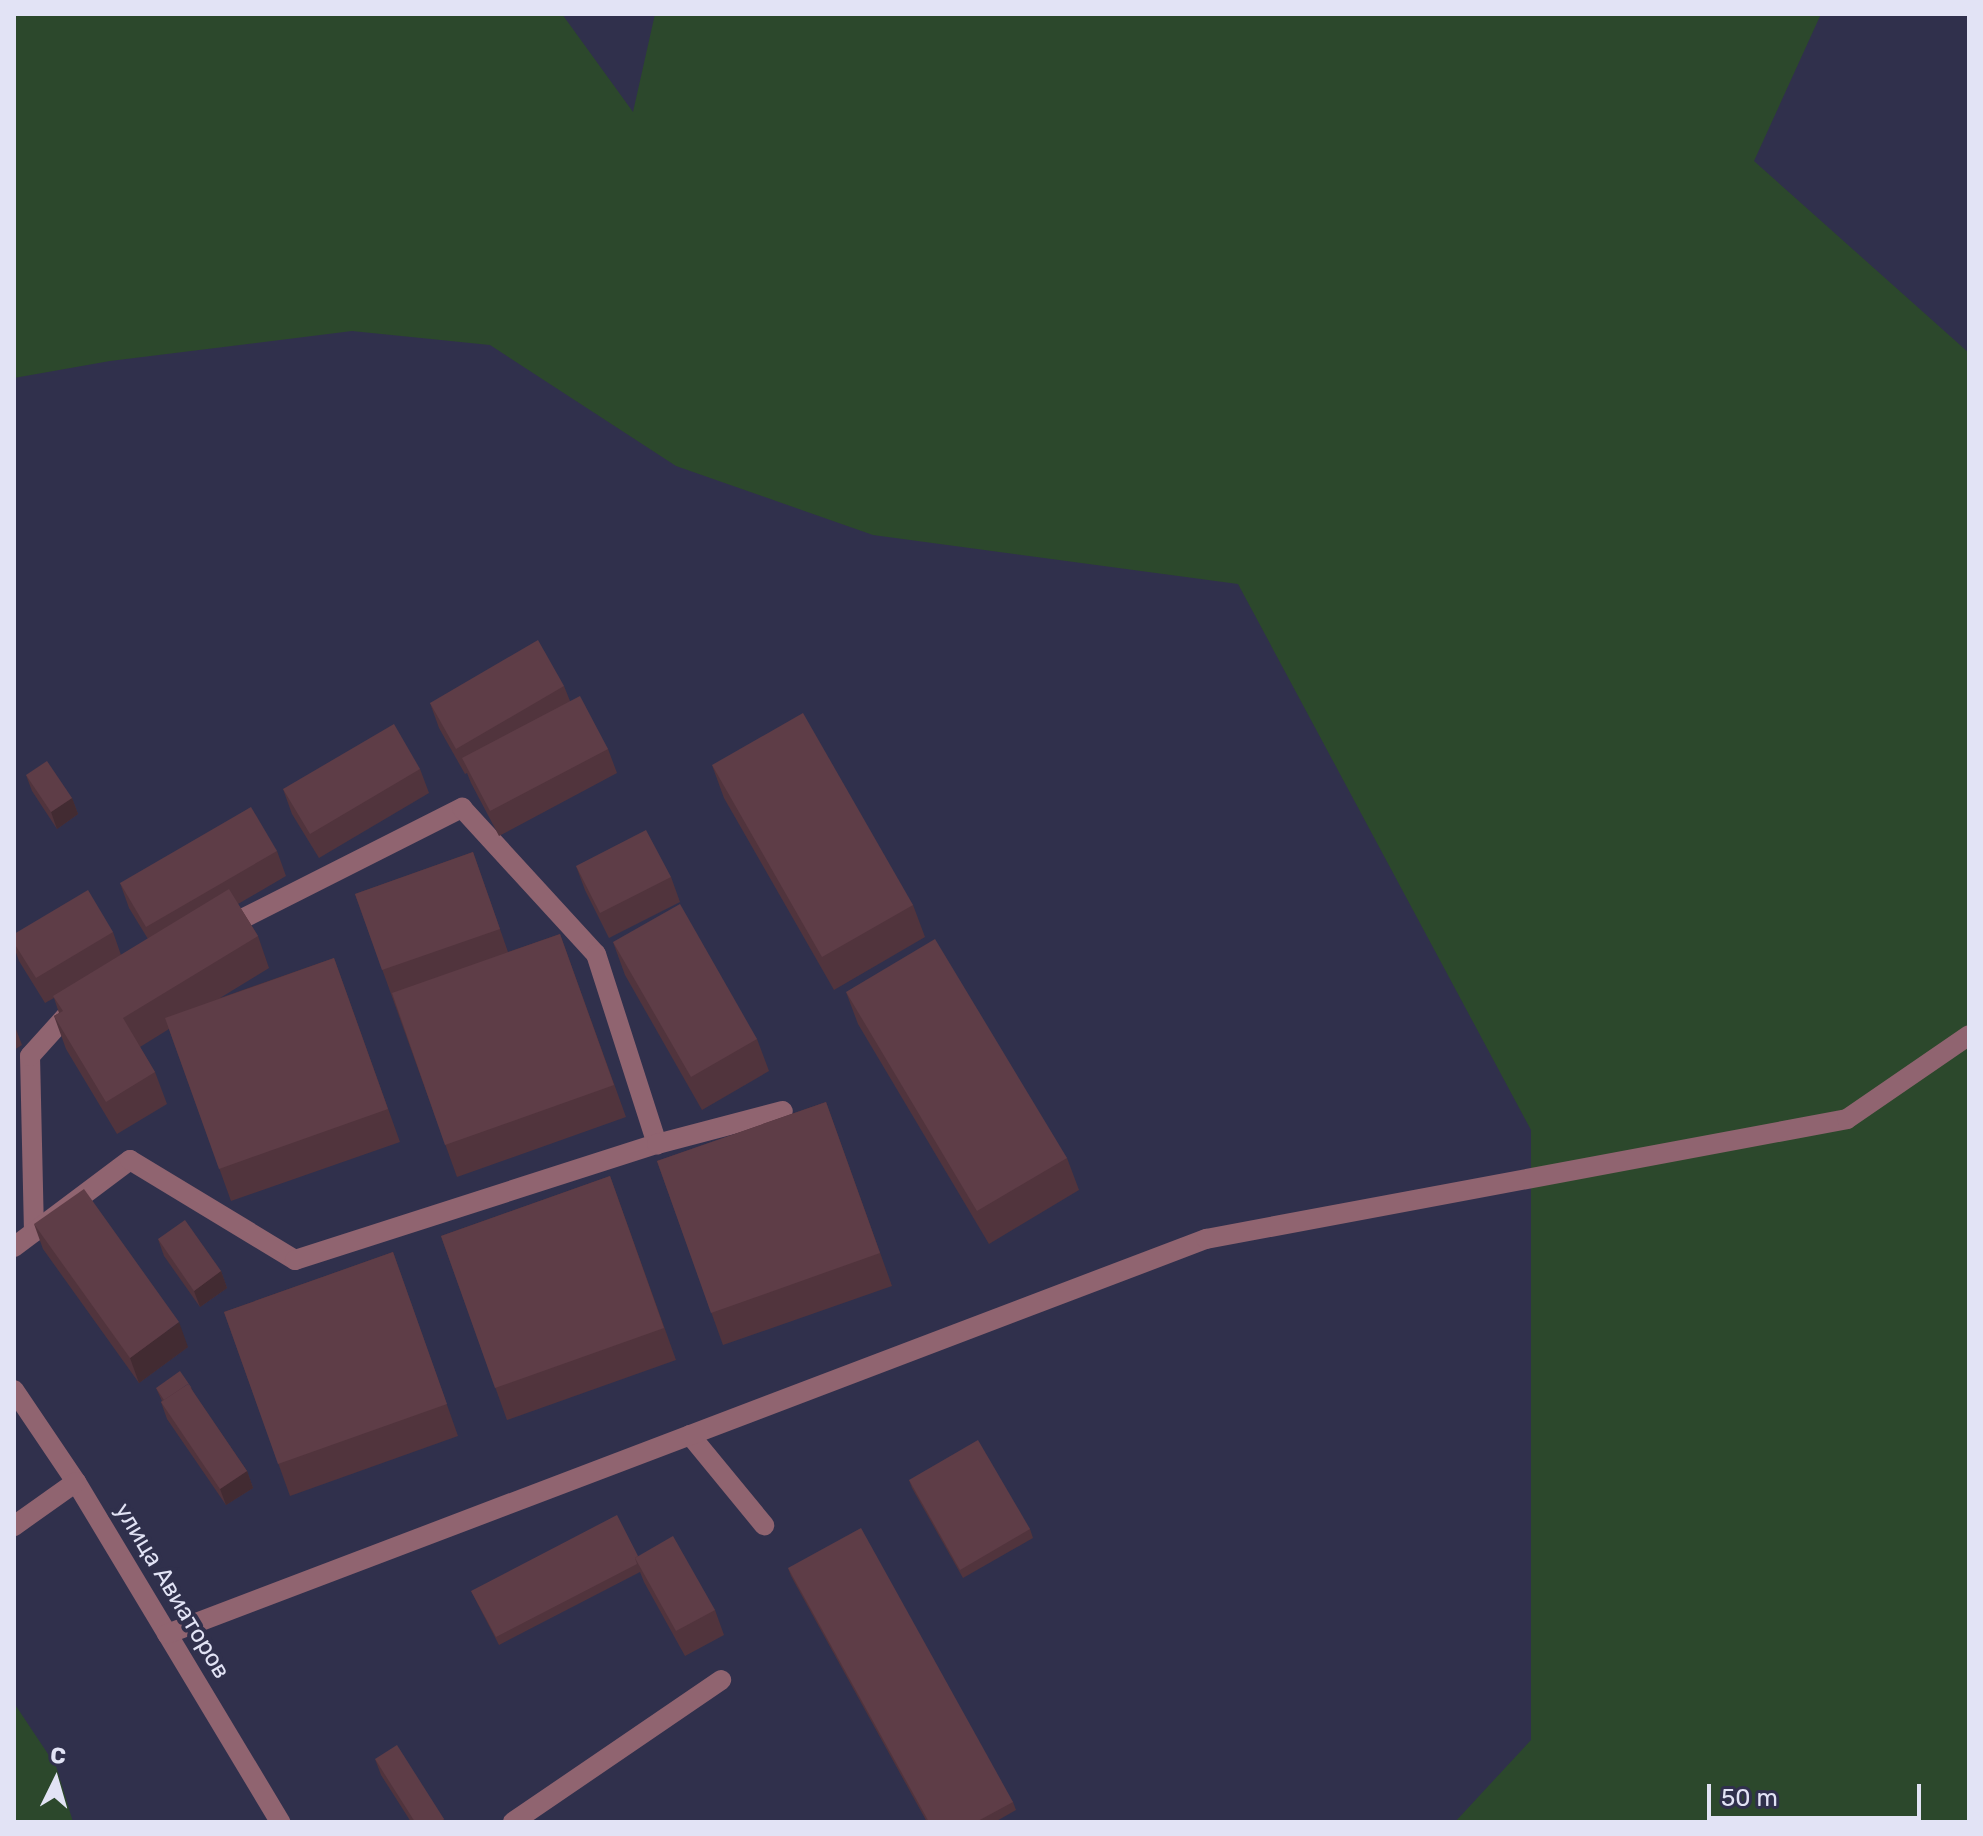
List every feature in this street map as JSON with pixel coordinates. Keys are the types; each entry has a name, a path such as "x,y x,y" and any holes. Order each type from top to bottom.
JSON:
{"street":[{"path":"207,937 462,808 596,954 657,1144"},
{"path":"34,1232 30,1056 79,1001 93,994"},
{"path":"167,1634 1206,1239 1847,1119 1969,1035"},
{"path":"14,1247 130,1160 295,1260 657,1144 783,1111"},
{"name":"улица Авиаторов","path":"14,1390 76,1482 280,1822"},
{"path":"690,1435 764,1525"},
{"path":"14,1526 76,1482"},
{"path":"513,1822 721,1680"}],"green space":[{"path":"14,14 562,14 633,112 655,14 1821,14 1754,161 1969,353 1969,1822 1455,1822 1531,1740 1531,1130 1238,584 873,535 676,466 490,345 352,331 110,361 14,378"},
{"path":"14,1703 56,1766 73,1822 14,1822"}],"building":[{"path":"538,640 564,686 456,749 430,703"},
{"path":"580,696 608,749 490,811 462,758"},
{"path":"803,713 913,905 822,957 712,765"},
{"path":"394,724 420,769 310,834 283,789"},
{"path":"47,761 72,798 51,812 26,775"},
{"path":"251,807 277,851 146,927 120,883"},
{"path":"646,830 671,877 600,913 576,866"},
{"path":"473,852 500,929 382,970 355,894"},
{"path":"229,889 258,936 123,1018 155,1072 106,1102 54,1016 63,1011 53,996"},
{"path":"88,890 113,932 36,978 14,943 14,934"},
{"path":"680,904 757,1039 691,1077 613,942"},
{"path":"560,934 614,1085 445,1145 392,993"},
{"path":"935,939 1067,1158 977,1211 846,992"},
{"path":"334,958 388,1109 219,1169 165,1018"},
{"path":"826,1102 880,1253 711,1313 657,1161"},
{"path":"610,1176 664,1328 495,1388 441,1236"},
{"path":"84,1189 179,1322 130,1358 34,1224"},
{"path":"185,1220 221,1271 194,1291 158,1239"},
{"path":"393,1252 447,1404 278,1464 224,1312"},
{"path":"180,1371 191,1387 188,1384 164,1400 156,1388"},
{"path":"188,1384 247,1471 220,1489 161,1402"},
{"path":"978,1440 1030,1529 960,1570 909,1480"},
{"path":"617,1515 638,1556 635,1558 637,1564 496,1637 471,1591"},
{"path":"861,1528 1013,1802 976,1822 929,1822 788,1568"},
{"path":"673,1536 715,1610 676,1631 635,1558"},
{"path":"397,1745 444,1819 440,1822 415,1822 375,1759"}]}
